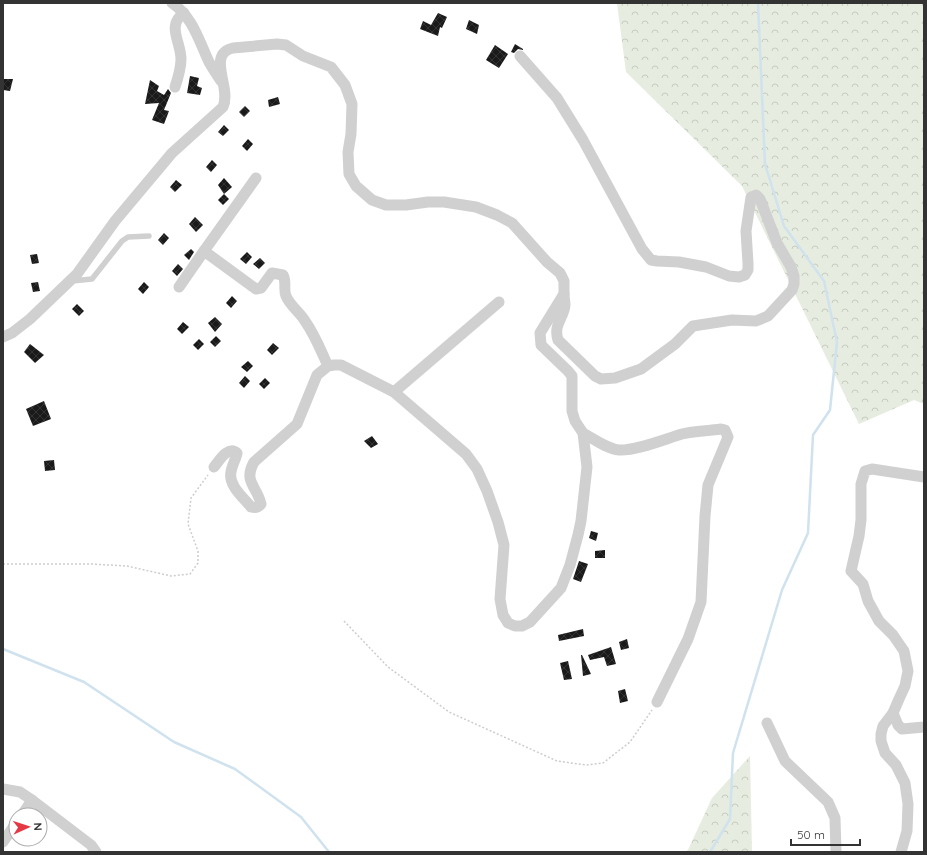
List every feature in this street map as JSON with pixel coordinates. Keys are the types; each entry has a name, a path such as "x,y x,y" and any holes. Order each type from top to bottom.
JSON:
{"street":[{"path":"172,3 190,20 210,64 224,86"},
{"path":"175,87 180,73 181,58 175,23 184,13"},
{"path":"3,337 12,333 30,319 77,274 115,221 172,153 222,107 225,98 220,68 222,53 233,48 277,44 286,45 303,56 331,67 345,85 352,104 351,134 348,152 349,174 356,186 372,200 386,205 444,202 476,207 497,214 512,223 547,262 560,273 564,280 565,306 556,327 558,340 595,376 601,379 615,378 641,369 675,344 693,326 732,320 756,321 768,316 792,290 794,276 791,267 777,243 760,199 756,195 751,197 746,231 748,270 745,275 739,277 729,276 706,267 679,262 651,260 642,249 583,140 557,98 520,56"},
{"path":"179,287 256,178"},
{"path":"204,251 256,289 261,288 272,273 283,275 285,280 284,290 286,296 304,319 314,335 328,366"},
{"path":"214,467 227,452 234,450 236,453 231,470 231,483 251,507 258,507 261,504 260,498 251,483 250,470 254,462 297,424 317,375 328,366 341,365 394,392 466,454 477,469 490,498 504,545 500,599 503,615 508,623 515,626 522,626 530,622 561,588 570,565 581,521 587,467 583,433 575,421 572,411 572,376 541,345 540,339 540,333 564,294"},
{"path":"394,392 499,302"},
{"path":"583,433 613,449 619,450 626,450 655,443 683,434 721,429 725,430 728,437 708,484 701,602 688,639 657,702"},
{"path":"901,852 907,831 908,804 905,783 896,765 885,753 881,741 881,734 883,726 893,713 905,686 908,671 904,651 893,635 879,621 868,601 863,584 851,570 859,536 862,484 865,471 872,469 924,477"},
{"path":"893,713 902,730 924,727"},
{"path":"766,723 785,762 828,802 835,818 836,852"},
{"path":"3,789 20,792 32,800 91,845 96,852"},
{"path":"27,807 32,800"}],"lane":[{"path":"70,281 92,279 122,241 128,237 149,236"}],"path":[{"path":"3,564 91,564 127,566 172,576 190,574 198,563 198,551 188,524 191,498 214,467"},
{"path":"344,621 388,667 449,712 557,761 586,765 603,764 630,742 657,702"}],"green space":[{"path":"617,3 924,3 924,404 914,400 859,424 742,186 626,72"},
{"path":"750,756 752,852 687,852 712,798"}],"building":[{"path":"438,13 447,17 442,28 440,27 438,36 420,29 423,21 431,25"},
{"path":"469,20 479,25 477,34 466,29"},
{"path":"515,44 523,50 518,49 514,53 511,52"},
{"path":"495,45 508,54 499,68 486,60"},
{"path":"190,76 199,78 197,86 202,88 200,95 187,93"},
{"path":"3,79 13,79 10,91 3,90"},
{"path":"150,80 159,86 157,91 164,95 168,89 171,93 164,110 169,111 164,124 152,120 159,103 145,104"},
{"path":"278,97 280,104 269,107 268,100"},
{"path":"245,106 250,111 244,117 239,112"},
{"path":"224,125 229,130 223,136 218,132"},
{"path":"248,139 253,144 247,151 242,146"},
{"path":"212,160 217,165 211,172 206,167"},
{"path":"224,178 232,187 224,194 218,185"},
{"path":"176,180 182,185 175,192 170,187"},
{"path":"224,194 229,199 223,205 218,200"},
{"path":"195,217 203,225 196,232 189,224"},
{"path":"164,233 169,238 163,245 158,240"},
{"path":"191,249 194,252 189,260 184,255"},
{"path":"247,252 252,257 246,264 240,259"},
{"path":"37,254 39,263 32,264 30,255"},
{"path":"260,258 265,263 259,269 253,264"},
{"path":"178,264 183,269 177,276 172,271"},
{"path":"38,282 40,291 33,292 31,283"},
{"path":"144,282 149,287 143,294 138,289"},
{"path":"232,296 237,301 231,308 226,303"},
{"path":"77,304 84,311 79,316 72,309"},
{"path":"215,317 222,324 215,332 208,323"},
{"path":"183,322 189,327 182,334 177,329"},
{"path":"216,336 221,341 215,347 210,342"},
{"path":"199,339 204,344 198,350 193,345"},
{"path":"273,343 279,348 272,355 267,350"},
{"path":"30,344 44,355 35,363 24,352"},
{"path":"248,361 253,366 247,372 241,367"},
{"path":"245,376 250,381 244,388 239,383"},
{"path":"265,378 270,383 264,389 259,384"},
{"path":"44,401 51,419 33,426 26,409"},
{"path":"372,436 378,444 371,448 364,441"},
{"path":"54,460 55,470 45,471 44,461"},
{"path":"591,531 598,533 596,541 589,538"},
{"path":"605,550 605,558 595,558 595,551"},
{"path":"579,561 588,564 581,582 573,579"},
{"path":"583,629 584,636 559,641 558,635"},
{"path":"627,639 629,648 621,650 619,642"},
{"path":"611,647 616,664 607,666 604,657 590,660 588,655"},
{"path":"582,655 591,674 583,676"},
{"path":"568,661 572,679 564,680 560,663"},
{"path":"625,689 628,701 620,703 618,691"}],"waterway":[{"path":"710,852 730,819 733,753 782,590 808,533 813,435 830,410 837,342 824,281 784,226 765,164 758,3"},
{"path":"3,649 84,682 174,742 235,769 301,817 329,852"}]}
